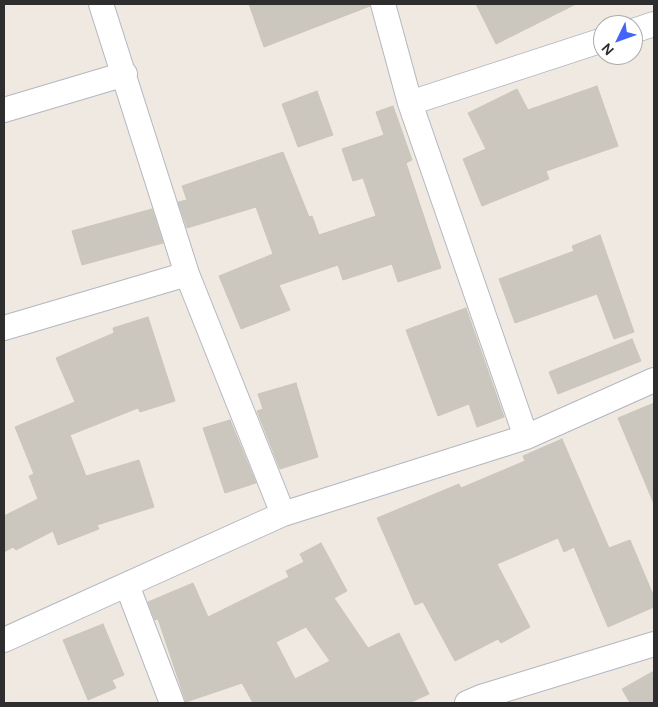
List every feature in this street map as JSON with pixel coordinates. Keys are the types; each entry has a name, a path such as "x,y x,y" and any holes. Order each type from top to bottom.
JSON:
{"street":[{"path":"101,4 125,74 187,274 283,514"},
{"path":"384,4 410,103 526,436"},
{"path":"410,103 593,43"},
{"path":"4,110 125,74"},
{"path":"4,328 187,274"},
{"path":"4,640 283,514 526,436 654,380"},
{"path":"126,584 172,703"},
{"path":"467,703 481,697 654,644"}],"building":[{"path":"249,4 370,4 370,6 264,47"},
{"path":"476,4 576,4 496,44"},
{"path":"597,86 618,146 546,171 549,179 482,206 463,159 486,149 468,113 517,89 528,110"},
{"path":"317,91 333,135 298,147 282,104"},
{"path":"393,106 412,160 406,163 441,268 398,282 392,264 343,280 338,265 279,285 290,310 241,329 219,276 273,254 256,207 187,228 178,202 187,200 182,186 283,152 309,217 312,216 319,235 376,216 363,178 353,181 342,149 384,135 376,112"},
{"path":"152,209 163,243 82,265 72,231"},
{"path":"600,235 634,332 614,339 597,294 515,323 499,279 574,251 572,246"},
{"path":"466,308 504,417 477,427 469,404 438,416 406,330"},
{"path":"148,317 175,401 140,412 138,408 70,435 86,476 139,460 154,507 97,525 99,529 58,545 53,531 16,550 13,547 4,552 4,516 38,499 29,476 34,474 15,427 75,402 56,358 114,333 113,328"},
{"path":"632,339 641,361 558,394 549,372"},
{"path":"296,383 318,457 280,469 257,411 263,409 258,394"},
{"path":"654,403 654,504 618,418"},
{"path":"230,420 256,483 225,493 203,428"},
{"path":"562,439 609,548 630,540 654,597 654,607 608,627 574,547 564,552 558,538 497,564 530,627 501,643 498,639 455,661 423,602 415,605 377,518 459,484 461,488 525,461 523,456"},
{"path":"321,543 347,591 334,598 368,648 399,633 429,694 409,703 253,703 242,683 186,702 158,619 155,620 148,602 193,583 208,617 289,577 286,571 304,562 300,554","holes":["306,627 330,661 295,679 276,642"]},
{"path":"103,624 124,675 112,680 116,688 88,700 63,640"},
{"path":"654,671 654,703 630,703 622,689"}]}
